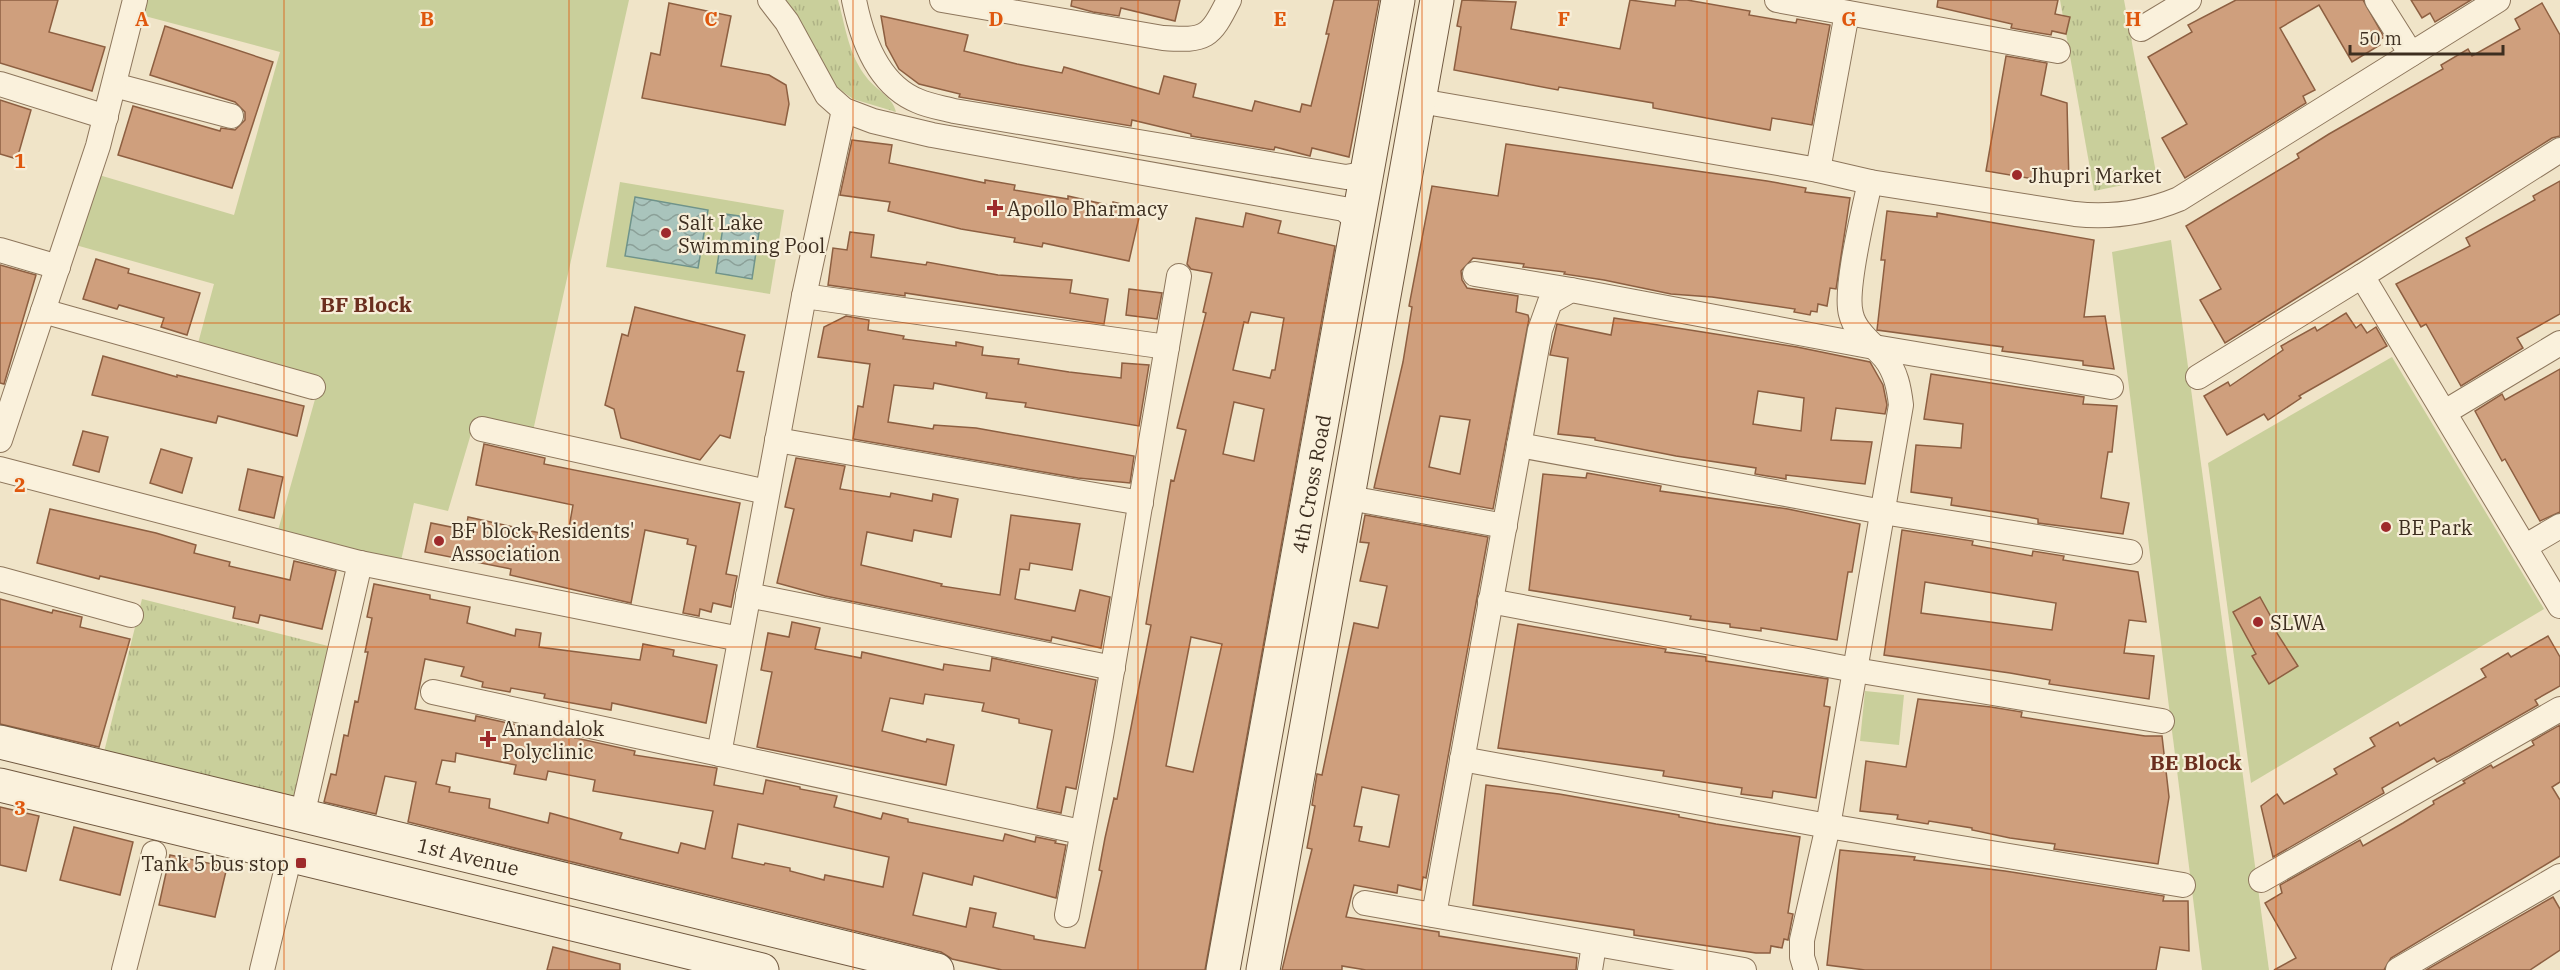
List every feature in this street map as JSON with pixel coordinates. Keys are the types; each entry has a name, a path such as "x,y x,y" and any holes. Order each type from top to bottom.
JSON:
{"street":[{"path":"2,429 58,267 106,117 135,0"},
{"path":"770,0 787,22 827,95 844,110 904,129 1344,209 1352,216 1357,231"},
{"path":"855,0 861,34 880,70 895,88 918,102 954,111 1346,177 1357,175 1368,169"},
{"path":"942,0 1163,38 1192,40 1204,37 1216,27 1230,0"},
{"name":"4th Cross Road","path":"1224,970 1398,0"},
{"name":"4th Cross Road","path":"1263,970 1437,0"},
{"path":"1777,0 2058,51"},
{"path":"2141,29 2189,0"},
{"path":"2378,0 2411,54"},
{"path":"1420,101 1818,170 1870,182 2094,216 2156,208 2179,199 2498,0"},
{"path":"1818,170 1847,13"},
{"path":"0,84 106,117"},
{"path":"114,85 231,116"},
{"path":"904,129 918,102"},
{"path":"719,754 804,296 844,110"},
{"path":"1116,167 1121,139"},
{"path":"2198,376 2362,276 2560,150"},
{"path":"1806,970 1802,957 1802,940 1828,826 1901,405 1894,372 1858,330 1851,314 1849,294 1870,182"},
{"path":"0,250 58,267"},
{"path":"1475,274 1874,347 2111,387"},
{"path":"1067,915 1113,668 1179,276"},
{"path":"2362,276 2560,606"},
{"path":"1358,284 1377,287 1382,312 1374,332 1360,335 1350,331 1345,304 1358,284"},
{"path":"1434,915 1543,315 1550,302 1570,290"},
{"path":"804,296 1167,347"},
{"path":"43,311 314,387"},
{"path":"2445,412 2560,343"},
{"path":"482,429 767,492"},
{"path":"777,440 1141,503"},
{"path":"1519,445 1883,512 2130,552"},
{"path":"0,469 360,562 740,639"},
{"path":"1349,498 1505,526"},
{"path":"2526,546 2560,526"},
{"path":"302,816 360,562"},
{"path":"0,579 131,615"},
{"path":"748,595 1113,668"},
{"path":"1490,601 1855,669 2162,721"},
{"path":"433,692 1081,832"},
{"path":"2261,880 2560,709"},
{"name":"1st Avenue","path":"0,742 937,970"},
{"path":"1462,759 1828,826 2183,885"},
{"path":"1270,773 1289,776 1294,801 1286,822 1272,824 1262,820 1256,793 1270,773"},
{"path":"0,785 762,970"},
{"path":"415,886 424,845"},
{"path":"124,970 154,854"},
{"path":"262,970 290,855"},
{"path":"2398,970 2560,876"},
{"path":"1365,903 1744,970"},
{"path":"1590,970 1594,945"}],"green space":[{"path":"142,0 629,0 533,431 476,417 448,511 414,503 400,565 277,534 321,378 197,347 214,284 72,244 99,175 234,215 280,52 141,15"},
{"path":"779,0 838,0 848,40 856,60 867,78 888,98 896,112 853,99 835,86"},
{"path":"2060,0 2124,0 2157,178 2094,191"},
{"path":"620,182 784,210 770,294 606,267"},
{"path":"2171,240 2269,970 2202,970 2112,252"},
{"path":"2392,357 2544,609 2251,783 2208,463"},
{"path":"142,599 328,646 298,802 103,756"},
{"path":"1865,691 1904,695 1899,745 1860,741"}],"water":[{"name":"Salt Lake Swimming Pool","path":"635,197 708,210 698,268 625,256"},
{"path":"725,214 761,219 752,279 716,273"}],"building":[{"path":"0,0 58,0 49,32 105,47 92,91 0,63"},
{"path":"1072,0 1180,0 1175,21 1121,8 1119,16 1093,12 1071,6"},
{"path":"1334,0 1379,0 1349,157 1312,148 1310,156 1275,147 1274,150 1191,136 1191,134 1132,120 1131,126 959,97 960,94 919,84 899,69 886,45 881,16 968,35 964,51 1017,64 1062,73 1064,67 1159,94 1164,76 1196,84 1193,97 1252,111 1255,101 1300,112 1302,104 1311,106 1329,34 1326,34"},
{"path":"1462,0 1516,2 1511,29 1620,49 1630,0 1675,6 1676,0 1687,0 1750,11 1749,15 1796,23 1797,19 1830,25 1812,125 1772,118 1770,130 1653,108 1653,103 1559,87 1558,90 1454,70 1461,27 1457,26"},
{"path":"1938,0 2058,0 2055,14 2070,17 2066,34 2052,31 2051,35 2011,28 2012,24 1937,7"},
{"path":"2236,0 2363,0 2384,37 2378,41 2380,45 2352,62 2319,5 2280,28 2315,90 2303,96 2306,103 2185,178 2162,138 2187,124 2148,57 2192,32 2188,25"},
{"path":"2411,0 2471,0 2435,22 2430,13 2422,18"},
{"path":"669,3 731,16 721,66 769,75 786,85 789,104 785,125 642,98 651,53 660,55"},
{"path":"2542,3 2560,35 2560,136 2552,138 2225,343 2200,300 2221,289 2186,226 2299,158 2297,154 2329,134 2443,69 2441,65 2468,49 2472,56 2520,29 2515,19"},
{"path":"165,26 273,62 232,188 118,155 133,106 220,131 221,128 235,130 245,120 245,112 235,102 150,75"},
{"path":"2006,56 2047,63 2041,95 2067,103 2069,185 1986,171"},
{"path":"0,100 31,110 17,159 0,154"},
{"path":"852,140 892,145 889,163 985,183 985,180 1015,185 1014,190 1068,199 1068,196 1112,206 1113,202 1141,209 1129,261 1043,243 1042,247 1014,242 1015,238 961,229 888,211 890,202 840,195"},
{"path":"1506,144 1767,181 1806,188 1805,192 1850,198 1836,289 1830,288 1827,306 1818,304 1817,312 1811,311 1810,315 1794,312 1795,309 1712,297 1671,294 1564,274 1565,272 1523,267 1524,264 1473,258 1461,271 1462,280 1467,288 1518,296 1516,312 1528,315 1529,319 1493,509 1374,488 1403,362 1412,307 1409,306 1432,186 1498,196","holes":["1440,416 1470,420 1460,474 1429,467"]},
{"path":"2560,181 2560,314 2517,338 2523,348 2461,386 2426,324 2421,327 2396,284 2470,246 2466,238 2535,200 2533,196"},
{"path":"1887,211 1937,217 1937,213 2094,240 2084,317 2105,316 2114,369 2083,365 2083,361 2002,351 2003,347 1877,330 1885,260 1881,260"},
{"path":"1246,213 1281,221 1278,233 1335,246 1205,970 1002,970 952,959 941,952 408,822 416,782 385,776 376,814 324,802 331,774 336,775 344,735 348,736 355,701 358,702 368,652 365,652 372,618 367,617 374,584 430,595 430,599 470,607 467,623 515,636 516,629 541,633 539,647 640,660 643,644 674,650 673,656 717,665 706,723 612,703 611,710 544,698 545,694 511,688 510,692 482,687 483,682 461,676 464,667 425,659 415,709 475,721 476,716 635,751 634,755 717,768 714,785 763,794 766,780 837,796 834,807 881,819 883,813 908,819 908,822 1003,841 1005,834 1035,842 1036,837 1056,841 1055,843 1066,845 1056,898 974,876 972,885 923,873 913,915 966,927 970,908 996,913 993,927 1034,936 1034,939 1085,948 1102,871 1099,870 1105,838 1114,798 1117,799 1151,625 1146,624 1171,480 1174,481 1186,430 1177,428 1206,313 1203,312 1212,273 1191,269 1187,264 1196,218 1243,227","holes":["1251,312 1284,318 1275,370 1272,370 1270,378 1233,370 1244,322 1248,323","1234,402 1264,409 1254,461 1223,454","1191,637 1222,644 1193,772 1166,766","456,753 516,765 514,774 546,780 548,771 595,780 593,791 713,811 705,849 681,843 678,853 620,839 622,833 550,813 548,823 489,808 490,799 449,792 450,787 436,784 442,760 455,762","738,824 889,857 883,887 825,875 824,880 790,871 790,868 765,863 764,865 732,858"]},
{"path":"850,232 874,235 871,257 926,265 927,262 998,275 1072,280 1070,293 1108,299 1104,324 905,293 905,296 828,285 833,248 847,250"},
{"path":"96,259 129,269 128,273 200,293 187,335 161,327 164,318 119,305 117,309 83,299"},
{"path":"0,265 36,275 4,384 0,383"},
{"path":"1129,289 1162,293 1157,319 1126,315"},
{"path":"635,307 745,335 737,371 744,372 730,438 720,435 700,460 621,438 614,409 605,405 622,334 628,336"},
{"path":"2346,313 2356,328 2361,324 2367,333 2376,327 2387,346 2299,396 2301,398 2268,420 2264,414 2227,435 2204,396 2228,382 2230,386 2283,350 2281,346 2315,327 2317,331"},
{"path":"846,316 869,320 868,330 904,336 903,339 956,346 956,342 983,347 982,355 1019,359 1018,364 1121,378 1122,363 1149,365 1139,426 1025,407 1026,403 986,398 987,393 934,383 933,389 894,385 888,422 933,429 934,425 976,428 1134,456 1130,483 1078,478 853,439 858,406 863,407 870,364 818,357 824,327"},
{"path":"1614,318 1797,347 1870,362 1883,385 1887,405 1885,414 1836,408 1831,440 1872,442 1865,484 1786,475 1786,479 1767,476 1755,474 1756,468 1676,456 1595,440 1595,438 1558,434 1568,358 1550,355 1557,324 1611,335","holes":["1758,391 1804,398 1801,431 1753,424"]},
{"path":"103,356 177,377 177,375 304,406 297,436 218,416 216,423 92,395"},
{"path":"2560,369 2560,512 2540,521 2505,459 2502,461 2475,411 2502,394 2505,400"},
{"path":"1931,374 2084,397 2083,404 2117,406 2112,452 2108,452 2101,498 2129,503 2123,534 2038,523 2038,519 1951,505 1952,498 1911,492 1916,445 1961,448 1963,424 1924,419"},
{"path":"83,431 108,437 99,472 73,465"},
{"path":"484,444 545,458 544,464 740,503 726,574 737,576 731,607 713,603 711,612 700,609 699,616 683,613 696,546 687,544 688,539 645,530 631,603 510,575 511,569 425,552 431,523 466,530 468,517 567,539 573,505 476,485"},
{"path":"161,449 192,458 182,493 150,483"},
{"path":"796,458 845,466 840,489 890,497 891,493 932,501 933,494 958,499 951,537 914,530 912,541 867,532 861,565 942,584 941,586 1000,595 1011,515 1080,524 1072,570 1030,563 1029,570 1020,569 1015,599 1075,611 1080,590 1110,597 1101,648 1052,637 1051,641 825,596 777,583 794,509 785,507"},
{"path":"248,469 283,477 274,518 239,510"},
{"path":"1587,473 1661,486 1660,491 1788,509 1860,524 1852,572 1848,572 1837,640 1761,628 1761,631 1730,627 1730,624 1690,619 1691,616 1529,590 1543,474 1586,478"},
{"path":"50,509 156,533 196,545 194,553 230,562 229,566 290,580 294,561 336,571 322,629 260,615 258,623 233,618 235,607 100,576 99,579 37,563"},
{"path":"1365,515 1488,537 1426,878 1423,877 1421,890 1398,885 1397,893 1354,885 1346,917 1439,932 1439,936 1577,958 1576,970 1366,970 1342,966 1342,970 1282,970 1312,849 1307,848 1315,806 1312,805 1317,774 1322,775 1354,623 1378,628 1387,586 1360,581 1369,543 1360,542","holes":["1362,787 1399,795 1389,847 1359,841 1362,827 1354,826"]},
{"path":"1902,530 1973,541 1972,545 2032,556 2033,551 2064,556 2063,560 2138,572 2146,622 2129,620 2124,653 2154,656 2149,699 2049,684 2050,680 2010,673 1884,655","holes":["1925,582 2056,603 2052,630 1921,613"]},
{"path":"2260,597 2276,626 2273,627 2298,666 2269,684 2252,656 2256,654 2233,612"},
{"path":"0,599 52,613 53,610 82,617 80,627 130,639 99,747 0,724"},
{"path":"792,622 820,628 815,649 861,658 862,652 943,670 944,664 990,671 992,658 1096,680 1076,789 1066,787 1061,813 1037,808 1052,730 1019,723 1019,719 982,711 984,703 925,694 923,704 890,698 882,731 926,742 927,739 954,745 946,785 757,747 772,672 761,670 768,633 789,637"},
{"path":"1518,624 1666,649 1665,652 1706,657 1706,661 1828,679 1824,706 1830,707 1816,798 1773,791 1772,798 1741,794 1742,788 1663,776 1664,771 1498,748"},
{"path":"2548,636 2560,657 2560,686 2535,700 2538,705 2449,756 2437,762 2434,758 2382,788 2384,793 2273,857 2261,806 2277,794 2284,804 2337,774 2334,769 2375,746 2370,738 2398,722 2400,726 2486,677 2481,669 2508,653 2511,657"},
{"path":"1918,699 1991,707 2022,712 2021,717 2145,736 2162,736 2169,797 2158,864 2054,849 2055,844 2010,838 1972,830 1972,828 1929,821 1928,824 1897,819 1898,815 1860,811 1866,761 1906,767"},
{"path":"2560,725 2560,782 2552,787 2560,800 2560,856 2391,958 2384,970 2274,970 2296,958 2265,903 2282,893 2280,885 2360,840 2363,846 2434,804 2433,801 2465,783 2463,781 2491,765 2493,768 2534,745 2532,741"},
{"path":"1486,785 1559,794 1679,815 1679,817 1716,824 1800,837 1788,913 1793,914 1788,940 1784,939 1782,948 1771,946 1770,953 1756,953 1634,935 1634,930 1473,905"},
{"path":"0,807 39,816 26,871 0,865"},
{"path":"74,827 133,842 120,895 60,880"},
{"path":"1840,850 1915,857 1914,860 2005,871 2164,896 2163,901 2188,901 2189,951 2160,947 2156,970 1865,970 1827,965"},
{"path":"170,855 227,867 215,917 159,905"},
{"path":"2553,897 2560,909 2560,950 2530,970 2426,970"},
{"path":"553,947 620,964 620,970 547,970"}],"place":[{"name":"Jhupri Market","path":"2017,175"},
{"name":"Apollo Pharmacy","path":"995,208"},
{"name":"Salt Lake Swimming Pool","path":"666,233"},
{"name":"BE Park","path":"2386,527"},
{"name":"BF block Residents' Association","path":"439,541"},
{"name":"SLWA","path":"2258,622"},
{"name":"Anandalok Polyclinic","path":"488,739"},
{"name":"Tank 5 bus stop","path":"301,863"}],"district":[{"name":"BF Block","path":"366,304"},
{"name":"BE Block","path":"2196,762"}]}
